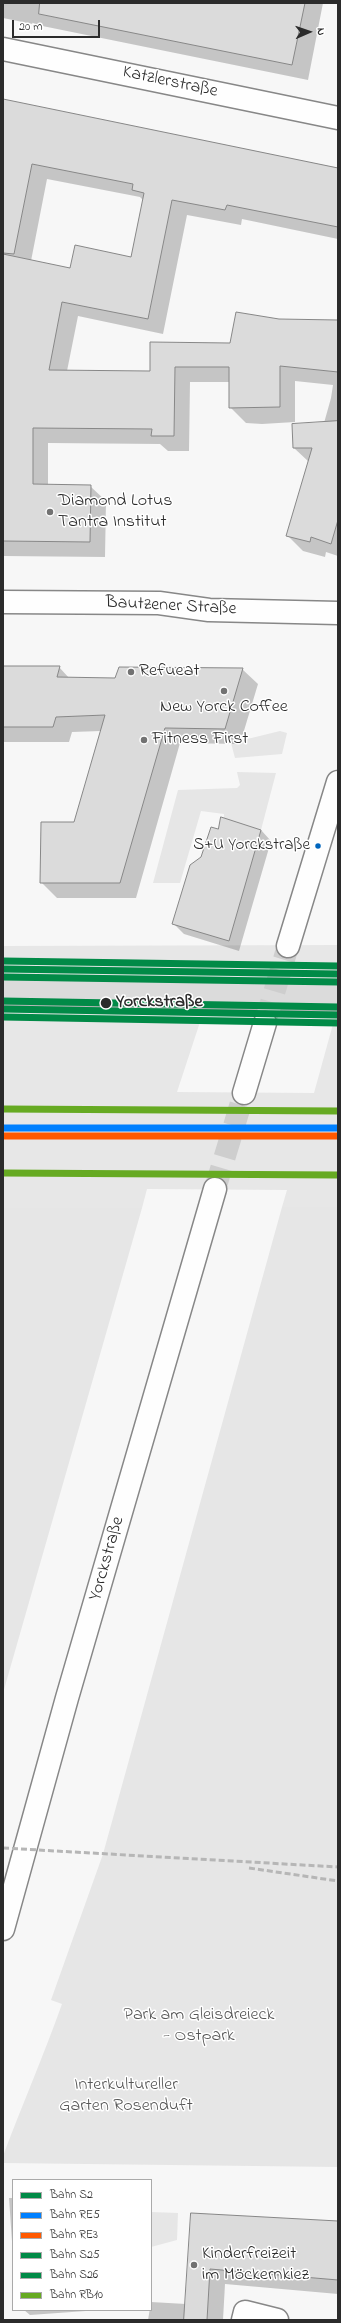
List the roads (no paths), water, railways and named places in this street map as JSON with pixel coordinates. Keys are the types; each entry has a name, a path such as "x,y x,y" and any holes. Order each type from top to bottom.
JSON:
{"main road":[{"name":"Katzlerstraße","path":"3,49 338,118"},
{"name":"Bautzener Straße","path":"3,602 159,604 209,610 338,613"},
{"path":"288,946 338,782"},
{"path":"244,1093 264,1023"},
{"name":"Yorckstraße","path":"3,1929 67,1698 215,1189"},
{"path":"243,2320 245,2312 277,2320"}],"tunnel":[{"path":"265,1023 288,946"},
{"path":"215,1189 244,1093"}],"railway":[{"path":"3,1848 338,1867"},
{"path":"249,1868 338,1881"}],"rail line":[{"name":"S26","path":"3,961 338,966"},
{"name":"S2","path":"3,969 338,974"},
{"name":"S25","path":"3,977 338,982"},
{"name":"S26","path":"3,1001 338,1007"},
{"name":"S2","path":"3,1009 338,1015"},
{"name":"S25","path":"3,1017 338,1023"},
{"name":"RB10","path":"3,1109 338,1111"},
{"name":"RE5","path":"3,1128 338,1128"},
{"name":"RE3","path":"3,1136 338,1136"},
{"name":"RB10","path":"3,1173 338,1175"}],"place":[{"name":"Diamond Lotus Tantra Institut","path":"50,512"},
{"name":"Refueat","path":"131,672"},
{"name":"New Yorck Coffee","path":"224,691"},
{"name":"Fitness First","path":"144,740"},
{"name":"S+U Yorckstraße","path":"318,846"},
{"name":"Yorckstraße","path":"106,1003"},
{"name":"Kinderfreizeit im Möckernkiez","path":"194,2265"}],"park label":[{"name":"Park am Gleisdreieck - Ostpark","path":"199,2026"},
{"name":"Interkultureller Garten Rosenduft","path":"126,2096"}]}
